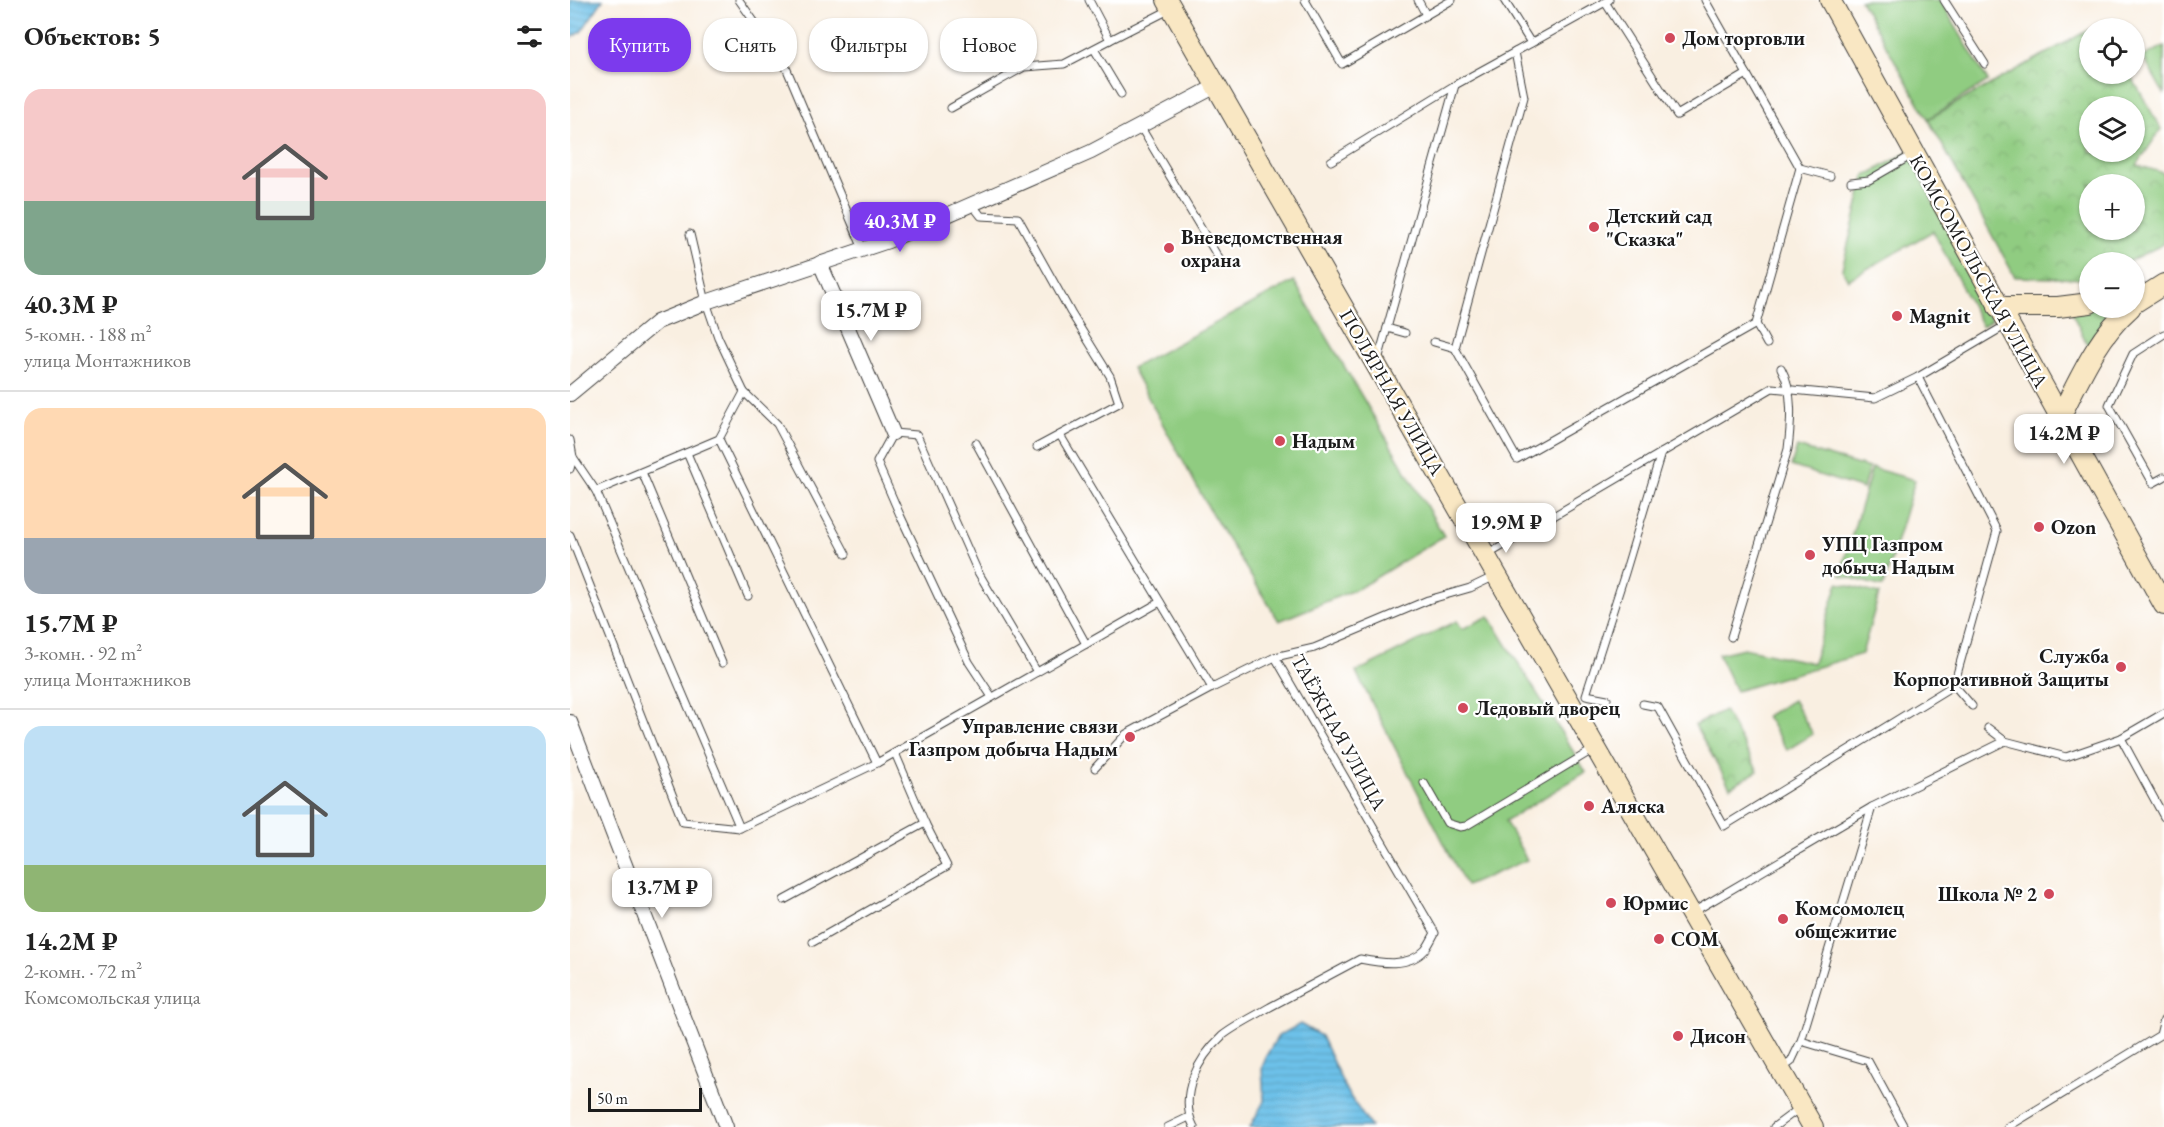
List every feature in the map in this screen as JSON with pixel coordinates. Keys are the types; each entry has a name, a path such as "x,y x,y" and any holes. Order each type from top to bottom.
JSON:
{"street":[{"name":"КОМСОМОЛЬСКАЯ УЛИЦА","path":"1830,0 2164,605"},
{"name":"ПОЛЯРНАЯ УЛИЦА","path":"1170,4 1485,556 1578,700 1596,748 1813,1127"},
{"path":"570,394 657,322 706,302 888,241 1091,152 1216,86"},
{"path":"820,263 893,433"},
{"path":"2145,296 2164,284"},
{"path":"2003,316 2079,304"},
{"path":"2059,418 2088,362 2118,318"},
{"path":"570,722 726,1127"}],"lane":[{"path":"739,0 785,65 863,249"},
{"path":"1089,0 1110,40"},
{"path":"1305,0 1342,64 1452,0"},
{"path":"1418,0 1426,15"},
{"path":"1504,0 1531,43"},
{"path":"1705,0 1800,168 1756,324 1767,344"},
{"path":"1944,0 1985,64"},
{"path":"1331,161 1455,85 1607,1 1677,114 1747,74"},
{"path":"951,108 1024,67 1064,64 1170,4"},
{"path":"1094,49 1120,94"},
{"path":"1515,52 1524,97 1455,348 1517,459 1756,324"},
{"path":"1376,365 1455,85"},
{"path":"1140,126 1221,262"},
{"path":"1851,182 1869,180 1914,153"},
{"path":"1800,168 1830,176"},
{"path":"971,203 981,216 1018,218 1071,313 1110,376 1119,403 1037,447"},
{"path":"690,234 706,302 718,337 744,392 777,424 846,554"},
{"path":"1485,556 1772,388 1875,398 1918,377 2003,316"},
{"path":"1387,328 1406,333"},
{"path":"2164,334 2133,354 2109,405 2153,483 2164,477"},
{"path":"1434,342 1455,348"},
{"path":"1731,637 1788,449 1791,426 1788,390 1781,368"},
{"path":"1643,704 1658,707 1724,826 1954,685 1997,531 1918,377"},
{"path":"596,491 719,439 744,392"},
{"path":"992,698 969,662 877,462 893,433 917,435 978,572 1037,672"},
{"path":"1060,435 1212,688"},
{"path":"719,439 877,762"},
{"path":"570,440 573,457 570,469"},
{"path":"976,443 1086,644"},
{"path":"687,453 748,596"},
{"path":"1608,699 1578,700 1625,573 1661,453"},
{"path":"573,457 596,491 740,828"},
{"path":"642,472 722,663"},
{"path":"570,535 683,822 740,828 895,753 1160,602"},
{"name":"ТАЁЖНАЯ УЛИЦА","path":"1189,1117 1190,1086 1198,1063 1223,1036 1284,999 1360,959 1382,963 1406,962 1424,951 1435,933 1275,657 1314,648 1428,600 1470,588 1497,575"},
{"path":"1095,768 1126,734 1275,657"},
{"path":"1954,685 1972,706"},
{"path":"1988,728 2005,741 2066,757 2121,738 2164,713"},
{"path":"2121,738 2164,817"},
{"path":"1691,913 1872,807 2005,741"},
{"path":"1424,783 1447,823 1460,827 1466,826 1596,748"},
{"path":"813,942 948,866 925,823 895,753"},
{"path":"1780,1070 1791,1062 1801,1041 1872,807"},
{"path":"784,900 925,823"},
{"path":"2164,1019 2160,1035 2164,1042"},
{"path":"2008,1127 2160,1035"},
{"path":"1801,1041 1868,1061 1904,1127"},
{"path":"1774,1127 1802,1107"},
{"path":"1168,1127 1189,1117 1194,1127"}],"green space":[{"path":"1860,0 1940,0 1988,81 1928,119"},
{"path":"2079,35 2079,84 2136,84 2142,96 2079,96 2079,162 2139,162 2137,165 2164,173 2164,244 2145,253 2079,252 2079,279 2015,277 1928,119"},
{"path":"2164,46 2164,94 2145,61 2145,56"},
{"path":"2145,101 2161,129 2145,153"},
{"path":"1908,152 1992,320 1982,326 1933,231 1848,280 1842,269 1865,176"},
{"name":"Надым","path":"1294,281 1444,536 1359,588 1279,621 1212,514 1132,368"},
{"path":"2069,307 2079,307 2079,318 2106,318 2088,346"},
{"path":"1797,447 1869,468 1863,489 1791,466"},
{"path":"1872,468 1915,480 1883,587 1840,575"},
{"path":"1838,583 1879,594 1862,654 1736,691 1718,654 1744,648 1813,663"},
{"path":"1489,616 1586,772 1505,821 1527,860 1466,886 1356,672 1457,621 1462,629"},
{"path":"1793,700 1813,734 1787,750 1766,716"},
{"path":"1724,710 1758,771 1730,787 1695,725"}],"water":[{"path":"570,0 603,0 591,18 588,18 581,32 570,39"},
{"path":"1300,1024 1321,1036 1347,1092 1371,1127 1250,1127 1264,1101 1262,1068 1266,1056 1278,1036"}],"place":[{"name":"Дом торговли","path":"1670,38"},
{"name":"Детский сад \"Сказка\"","path":"1594,227"},
{"name":"Вневедомственная охрана","path":"1169,248"},
{"name":"Magnit","path":"1897,316"},
{"name":"Надым","path":"1280,441"},
{"name":"Ozon","path":"2039,527"},
{"name":"УПЦ Газпром добыча Надым","path":"1810,555"},
{"name":"Служба Корпоративной Защиты","path":"2121,667"},
{"name":"Ледовый дворец","path":"1463,708"},
{"name":"Управление связи Газпром добыча Надым","path":"1130,737"},
{"name":"Аляска","path":"1589,806"},
{"name":"Школа № 2","path":"2049,894"},
{"name":"Юрмис","path":"1611,903"},
{"name":"Комсомолец общежитие","path":"1783,919"},
{"name":"СОМ","path":"1659,939"},
{"name":"Дисон","path":"1678,1036"}]}
